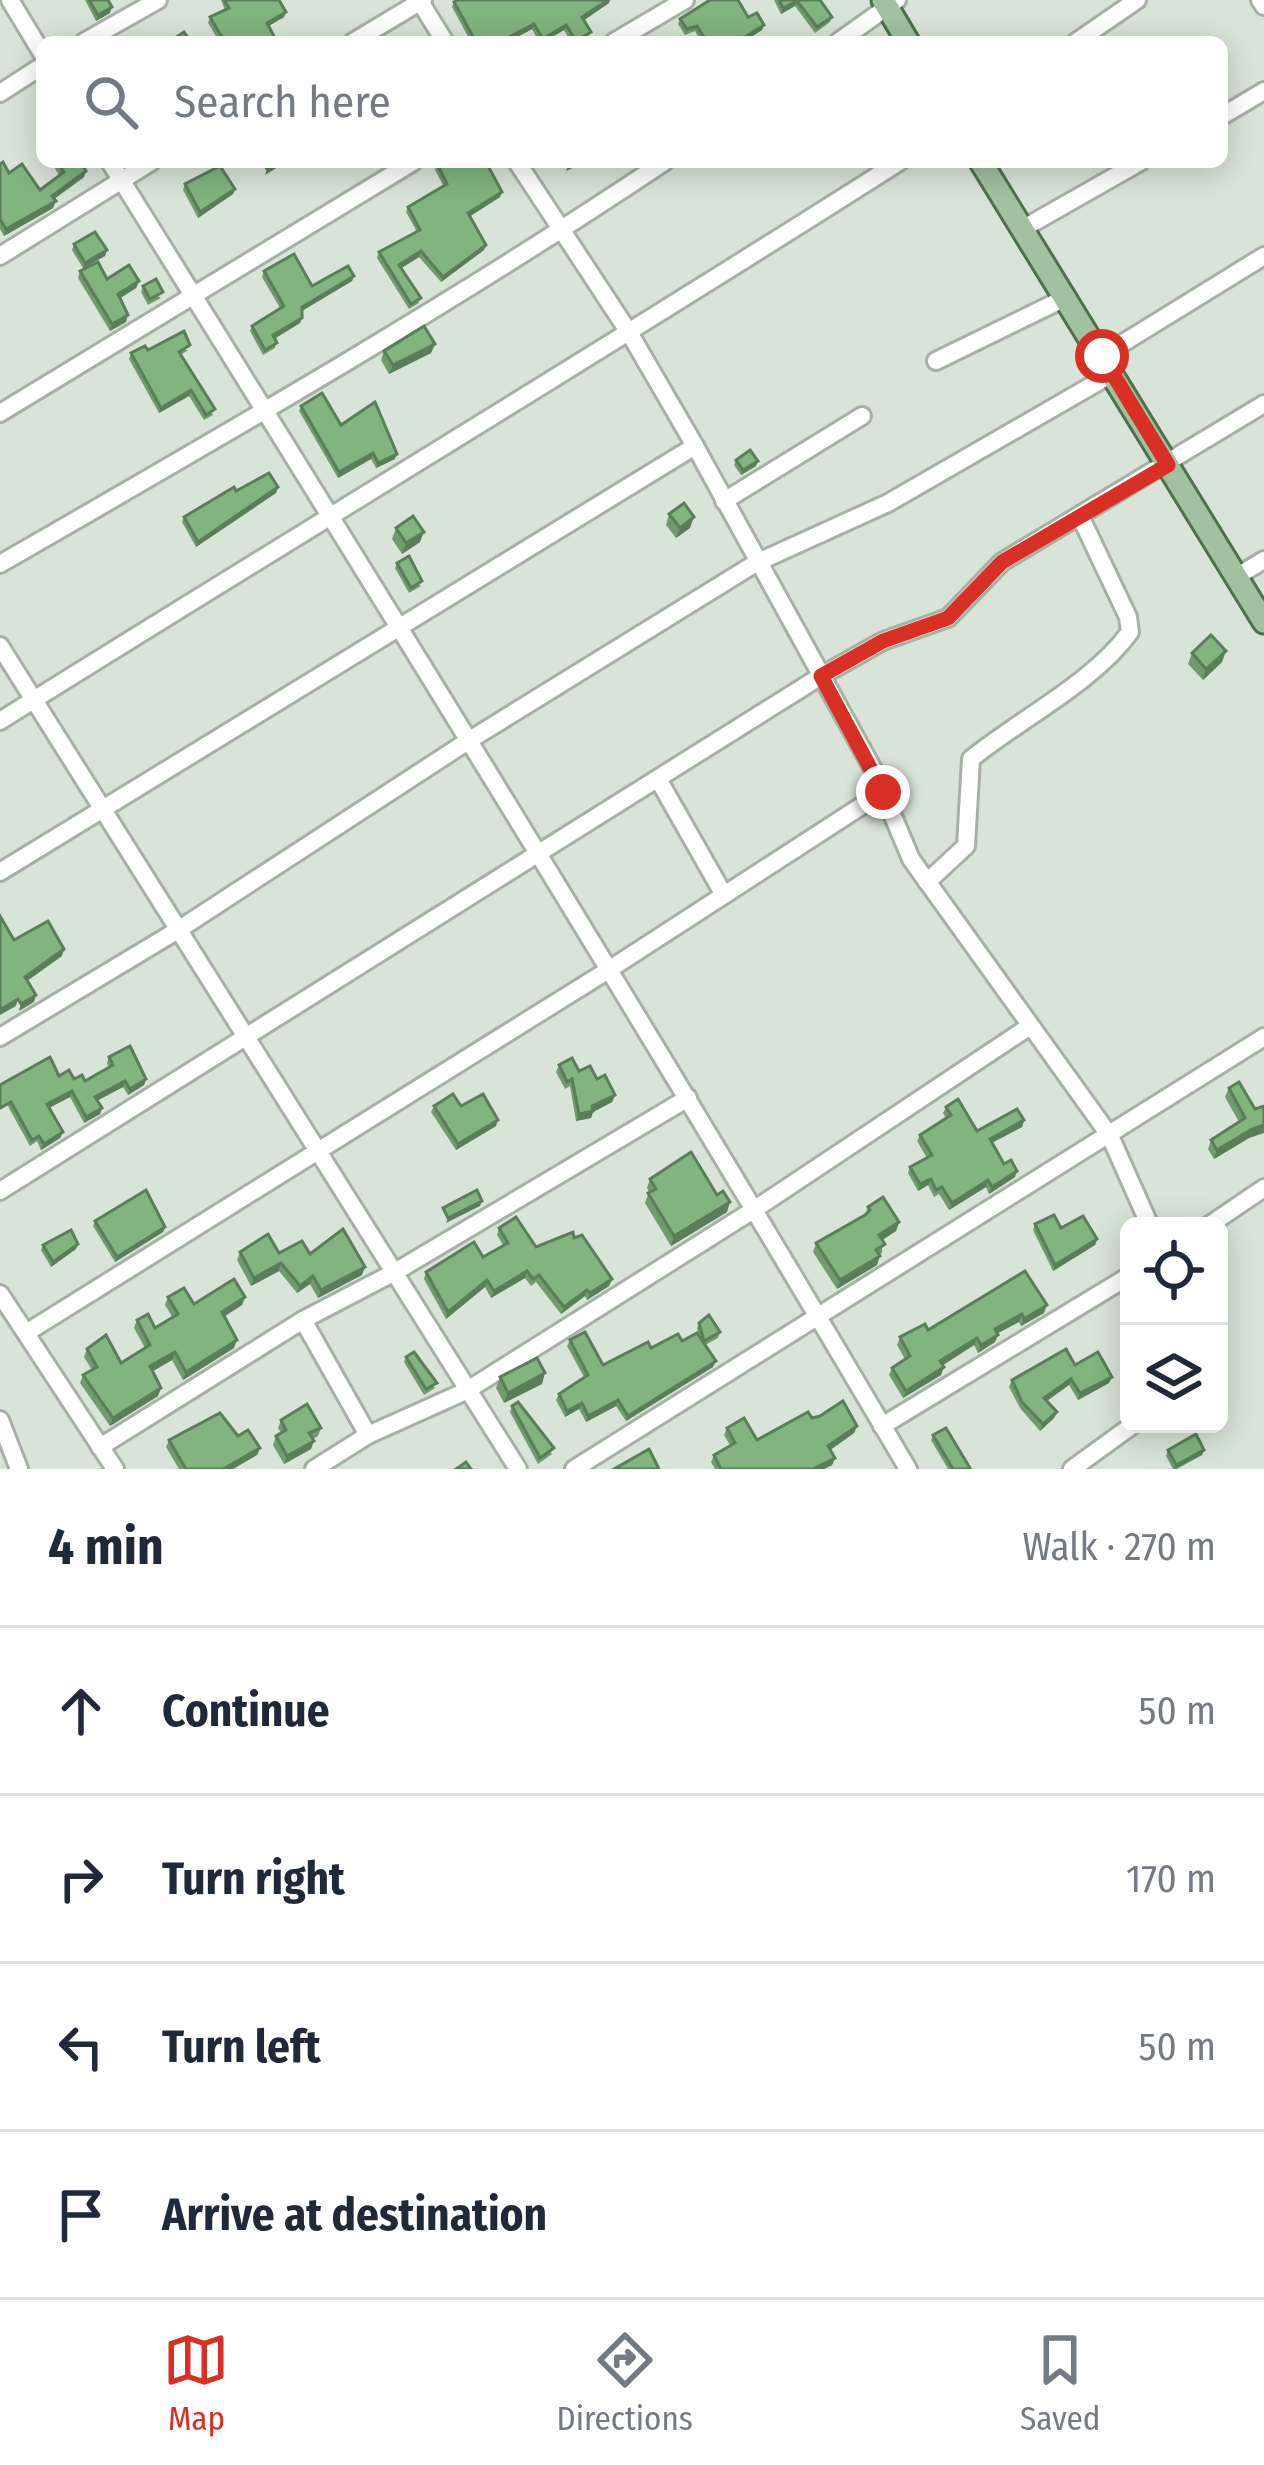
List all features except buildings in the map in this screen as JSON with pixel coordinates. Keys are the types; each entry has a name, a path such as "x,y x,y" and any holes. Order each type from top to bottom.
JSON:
{"main road":[{"path":"889,2 905,36"},
{"path":"985,168 1264,622"}],"street":[{"path":"10,0 36,43"},
{"path":"95,36 158,0"},
{"path":"624,36 685,0"},
{"path":"1085,36 1137,0"},
{"path":"363,36 421,1 441,36"},
{"path":"846,36 889,2"},
{"path":"0,93 36,70"},
{"path":"1228,113 1264,92"},
{"path":"114,168 610,969 908,1469"},
{"path":"0,256 141,168"},
{"path":"0,413 403,168"},
{"path":"522,168 630,334 695,446 883,792 899,836 1110,1136 1146,1217"},
{"path":"0,564 266,411 560,232 655,168"},
{"path":"0,721 331,513 630,334 890,168"},
{"path":"1024,227 1129,168"},
{"path":"0,1037 178,930 468,741 756,562 888,503 1106,365 1264,256"},
{"path":"935,361 1067,297"},
{"path":"0,1192 821,676 883,641 948,618 1002,562 1264,404"},
{"path":"724,501 862,416"},
{"path":"0,872 695,446"},
{"path":"927,882 966,846 971,759 1058,695 1130,632 1128,617 1080,516"},
{"path":"1236,577 1264,560"},
{"path":"0,646 518,1469"},
{"path":"658,779 724,895"},
{"path":"26,1333 610,969 883,792"},
{"path":"314,1469 368,1435 466,1391 755,1210 1030,1026"},
{"path":"574,1469 1264,1037"},
{"path":"100,1447 303,1320 395,1272 688,1098"},
{"path":"1222,1217 1264,1189"},
{"path":"883,1426 1120,1281"},
{"path":"0,1294 115,1469"},
{"path":"303,1320 368,1435"},
{"path":"0,1420 19,1469"},
{"path":"1072,1469 1122,1433"}],"route":[{"path":"883,792 821,676 883,641 948,618 1002,562 1168,465 1102,356"}]}
